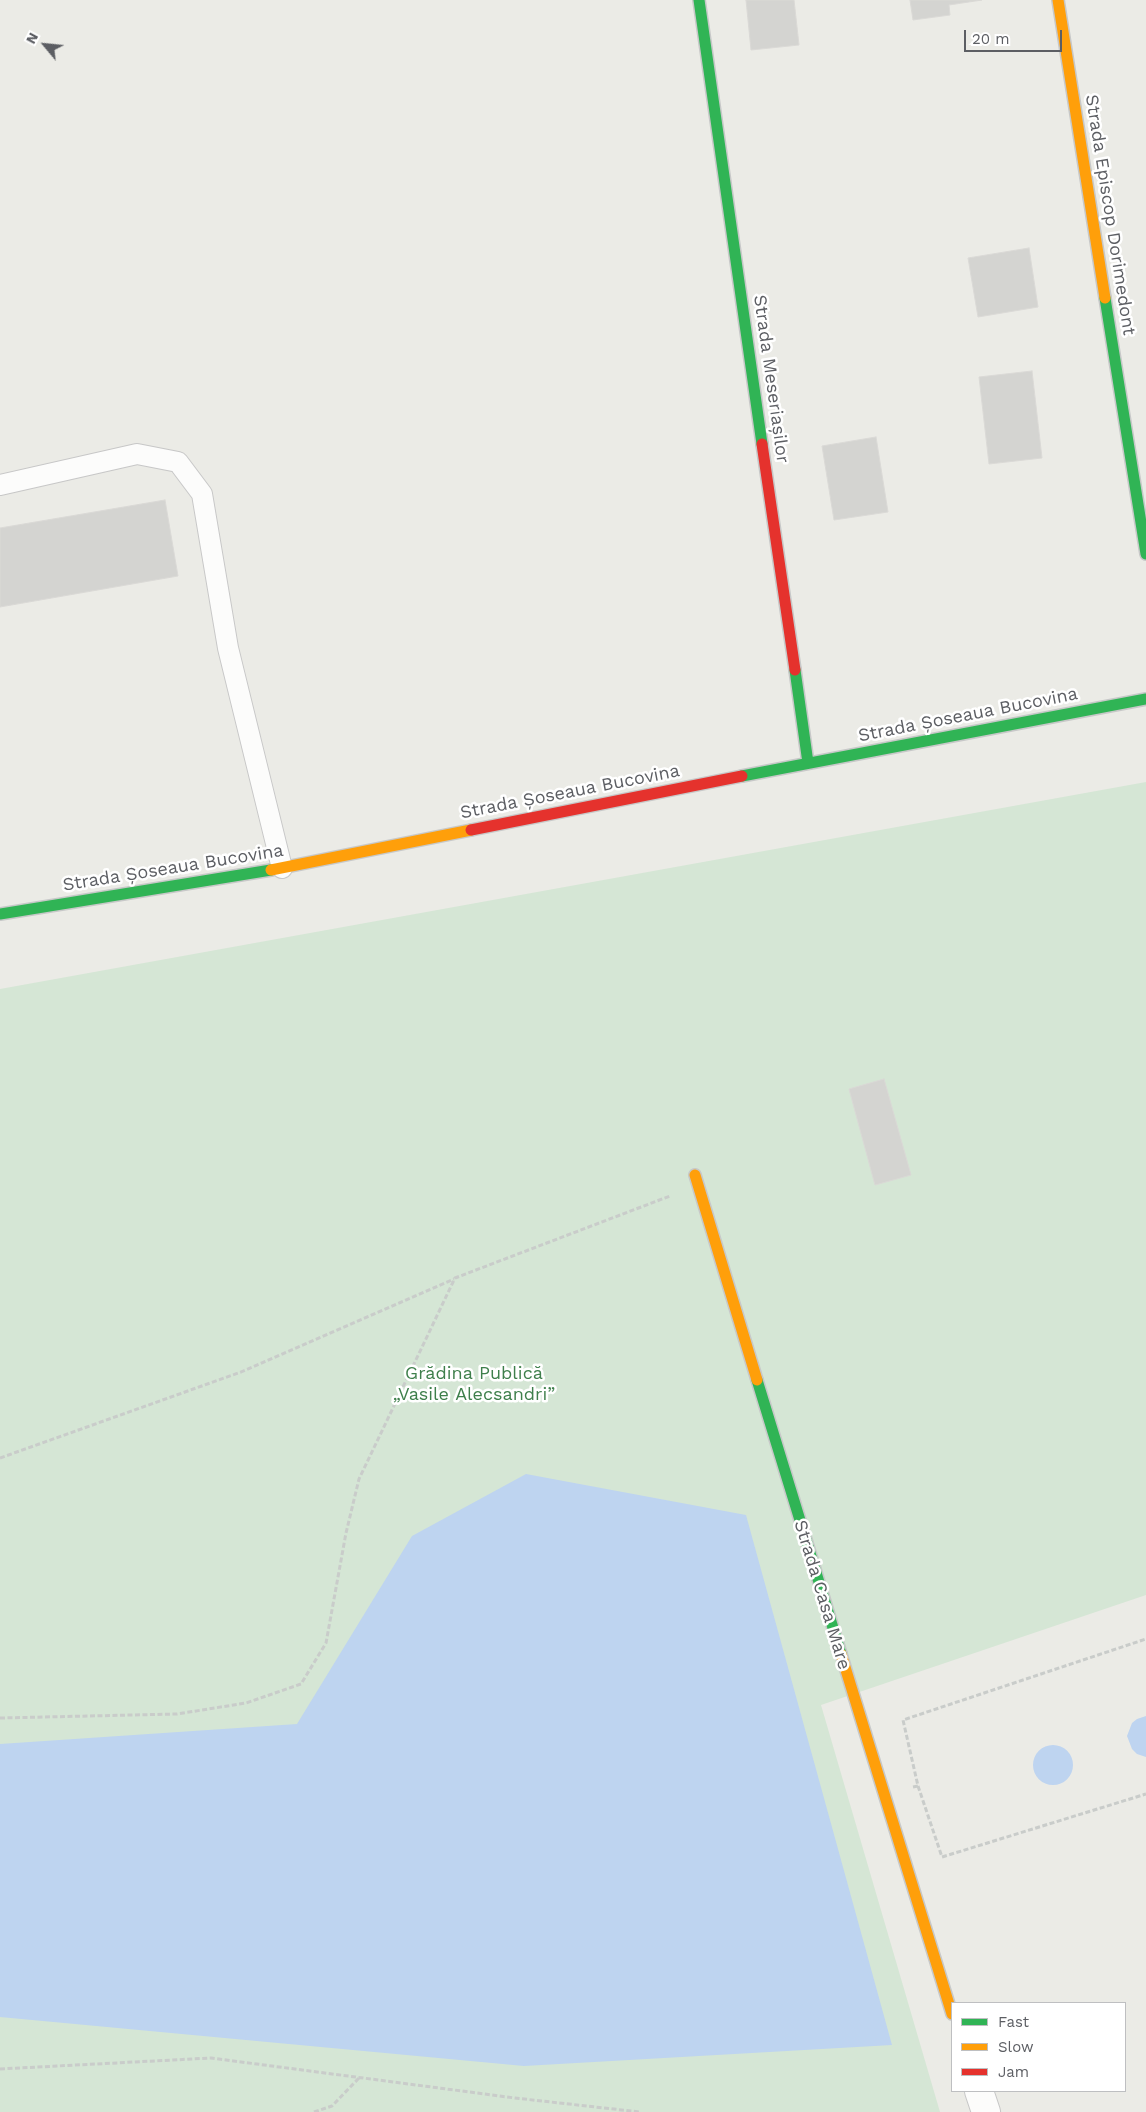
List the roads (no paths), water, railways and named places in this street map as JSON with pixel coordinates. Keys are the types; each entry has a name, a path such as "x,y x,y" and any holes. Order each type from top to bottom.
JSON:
{"street":[{"name":"Strada Meseriașilor","path":"699,0 808,763"},
{"name":"Strada Episcop Dorimedont","path":"1058,0 1146,554"},
{"name":"Strada Șoseaua Bucovina","path":"0,914 282,868 808,763 1146,699"},
{"name":"Strada Casa Mare","path":"697,1180 951,2011"},
{"path":"978,2092 986,2112"}],"lane":[{"path":"0,485 136,454 178,462 202,494 228,648 282,868"}],"water":[{"path":"526,1474 746,1515 892,2045 524,2066 0,2017 0,1744 297,1724 412,1536"},
{"path":"1146,1716 1146,1757 1137,1754 1132,1749 1127,1736 1132,1723"},
{"path":"1057,1745 1064,1748 1070,1754 1073,1765 1072,1773 1064,1782 1057,1785 1049,1785 1042,1782 1034,1773 1033,1761 1036,1754 1045,1746"}],"park label":[{"name":"Grădina Publică „Vasile Alecsandri”","path":"474,1384"}]}
